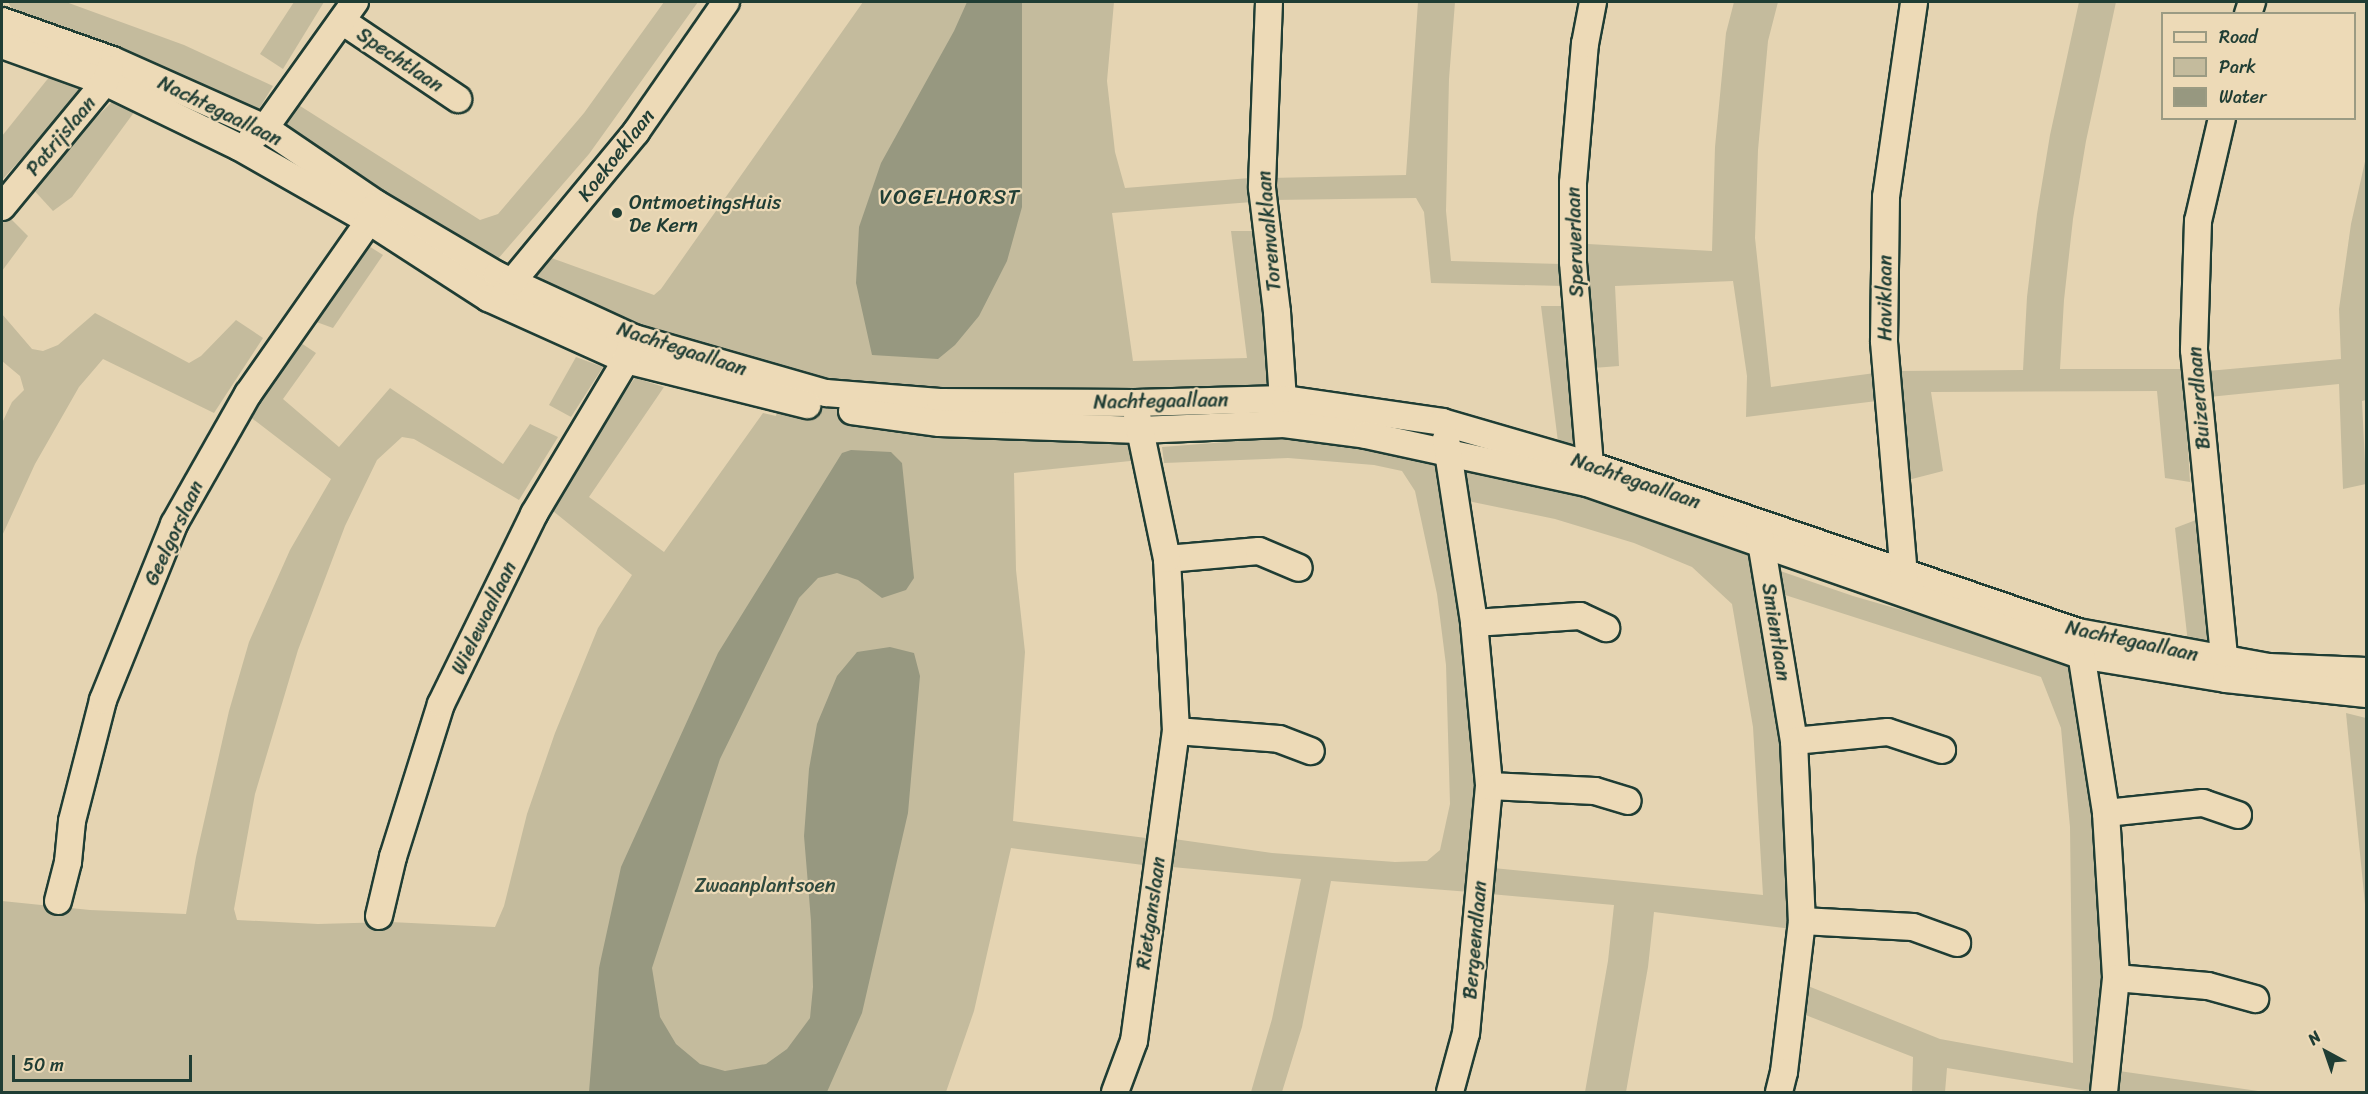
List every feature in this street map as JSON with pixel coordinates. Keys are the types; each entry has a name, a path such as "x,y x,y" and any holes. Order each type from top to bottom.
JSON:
{"street":[{"name":"Koekoeklaan","path":"505,292 636,132 726,2"},
{"name":"Torenvalklaan","path":"1269,2 1262,188 1285,399 1284,424"},
{"name":"Sperwerlaan","path":"1588,474 1573,262 1573,183 1585,44 1593,2"},
{"name":"Haviklaan","path":"1905,584 1884,341 1886,197 1914,2"},
{"name":"Spechtlaan","path":"240,147 265,128 349,11 458,99"},
{"name":"Nachtegaallaan","path":"2,21 109,71 265,128 373,212"},
{"name":"Nachtegaallaan","path":"2,45 109,71 240,147 373,212 505,292 630,349 820,408 939,423 1139,430 1284,424 1366,435 1449,453 1588,474"},
{"name":"Patrijslaan","path":"2,207 109,71"},
{"name":"Buizerdlaan","path":"2222,120 2198,221 2194,350 2225,670"},
{"name":"Geelgorslaan","path":"58,901 68,862 75,810 103,700 174,524 248,393 373,212"},
{"name":"Nachtegaallaan","path":"630,349 826,393 940,402 1135,403 1285,399 1442,422 2079,644 2367,694"},
{"name":"Wielewaallaan","path":"379,916 393,857 441,704 534,514 630,349"},
{"name":"Rietganslaan","path":"1115,1092 1134,1041 1176,731 1167,559 1135,403"},
{"name":"Bergeendlaan","path":"1442,422 1449,453 1474,623 1489,786 1466,1033 1450,1092"},
{"name":"Smientlaan","path":"1760,534 1794,741 1802,921 1784,1072 1779,1092"},
{"path":"1167,559 1259,551 1299,568"},
{"path":"1474,623 1580,616 1606,628"},
{"path":"2079,644 2106,813 2116,978 2104,1092"},
{"name":"Nachtegaallaan","path":"2225,670 2269,667 2367,671"},
{"path":"1176,731 1279,739 1311,751"},
{"path":"1794,741 1888,732 1942,750"},
{"path":"1489,786 1595,791 1628,801"},
{"path":"2106,813 2203,803 2238,815"},
{"path":"1802,921 1913,927 1957,943"},
{"path":"2116,978 2208,986 2255,999"}],"green space":[{"path":"8,2 66,2 184,45 273,86 254,117 16,17"},
{"path":"294,2 324,2 283,69 260,54"},
{"path":"664,2 698,2 589,154 497,260 277,132 297,104 480,220 498,214 584,113"},
{"name":"Zwaanplantsoen","path":"863,2 1114,2 1107,81 1115,152 1125,188 1250,178 1252,202 1112,213 1133,361 1247,358 1231,231 1253,231 1274,393 1090,394 1039,438 1137,445 1140,460 1014,473 1016,570 1025,652 1013,821 1154,839 1151,866 1011,848 974,1011 946,1092 2,1092 2,901 90,910 186,914 196,857 229,711 249,642 290,550 331,479 249,416 298,341 316,353 283,399 339,447 390,388 503,464 530,424 558,437 519,500 414,439 402,437 377,460 345,526 298,650 255,794 234,909 237,920 318,924 390,922 495,927 504,906 527,814 555,733 598,628 632,575 553,511 618,401 635,378 664,387 589,497 664,552 763,413 776,416 784,373 690,349 532,281 537,265 546,256 654,295 661,289"},
{"path":"1418,2 1455,2 1449,79 1446,211 1451,261 1561,264 1564,286 1431,283 1424,212 1416,198 1272,200 1270,178 1406,175"},
{"path":"1734,2 1778,2 1768,41 1758,150 1755,238 1771,387 1875,373 1877,401 1746,417 1747,376 1733,281 1615,286 1619,366 1593,368 1587,326 1588,244 1712,251 1715,147 1726,33"},
{"path":"2079,2 2116,2 2086,141 2073,219 2064,300 2060,369 2183,369 2190,482 2165,478 2157,391 1931,392 1943,471 1908,480 1898,371 2023,370 2027,297 2037,214 2050,135"},
{"path":"50,76 81,88 65,110 2,180 2,136"},
{"path":"113,101 135,111 72,197 53,211 31,187 71,142"},
{"path":"2366,157 2366,400 2362,401 2366,484 2343,489 2339,384 2209,397 2208,371 2341,359 2339,309 2351,224"},
{"path":"7,215 28,236 2,271 2,222"},
{"path":"364,243 383,255 333,328 311,320"},
{"path":"1541,306 1568,306 1578,449 1558,442"},
{"path":"95,313 189,363 201,356 236,320 263,338 214,413 103,359 79,387 35,464 2,536 2,423 12,402 24,390 20,376 2,361 2,314 32,349 43,351 58,345"},
{"path":"576,357 603,367 571,417 549,405"},
{"path":"1278,438 1337,441 1431,455 1438,466 1468,624 1478,737 1475,849 1470,892 1331,881 1302,1027 1282,1092 1251,1092 1272,1019 1301,879 1172,867 1174,839 1272,853 1395,862 1427,861 1440,850 1450,804 1446,665 1437,594 1415,491 1402,471 1374,465 1288,458 1164,463 1162,447"},
{"path":"1475,470 1593,498 1741,544 1753,562 1782,724 1792,929 1654,912 1648,967 1626,1092 1585,1092 1608,961 1614,905 1490,894 1493,868 1763,895 1753,727 1732,604 1692,567 1634,543 1555,519 1463,500 1460,475"},
{"path":"2196,520 2208,589 2212,649 2188,643 2175,528"},
{"path":"1777,570 1853,596 2057,655 2076,673 2094,795 2104,956 2100,1046 2094,1092 1947,1068 1945,1092 1912,1092 1913,1057 1803,1014 1808,986 1940,1039 2073,1063 2070,827 2061,728 2041,677 1782,594"},
{"path":"2346,713 2366,718 2366,914"},
{"path":"2119,1071 2265,1092 2117,1092"}],"water":[{"path":"967,2 1022,2 1022,207 1007,261 979,316 955,345 938,359 872,355 856,283 859,227 881,163 954,31"},
{"path":"851,450 891,452 902,463 914,578 906,590 882,598 858,580 837,573 818,578 799,598 720,759 652,968 660,1017 676,1044 700,1064 725,1071 766,1064 787,1049 810,1018 813,987 811,921 804,836 809,769 817,724 837,676 857,652 890,647 914,653 920,676 908,813 862,1013 827,1092 589,1092 599,968 621,867 718,653 842,453"}],"place":[{"name":"OntmoetingsHuis De Kern","path":"617,213"}],"district":[{"name":"VOGELHORST","path":"950,197"}]}
